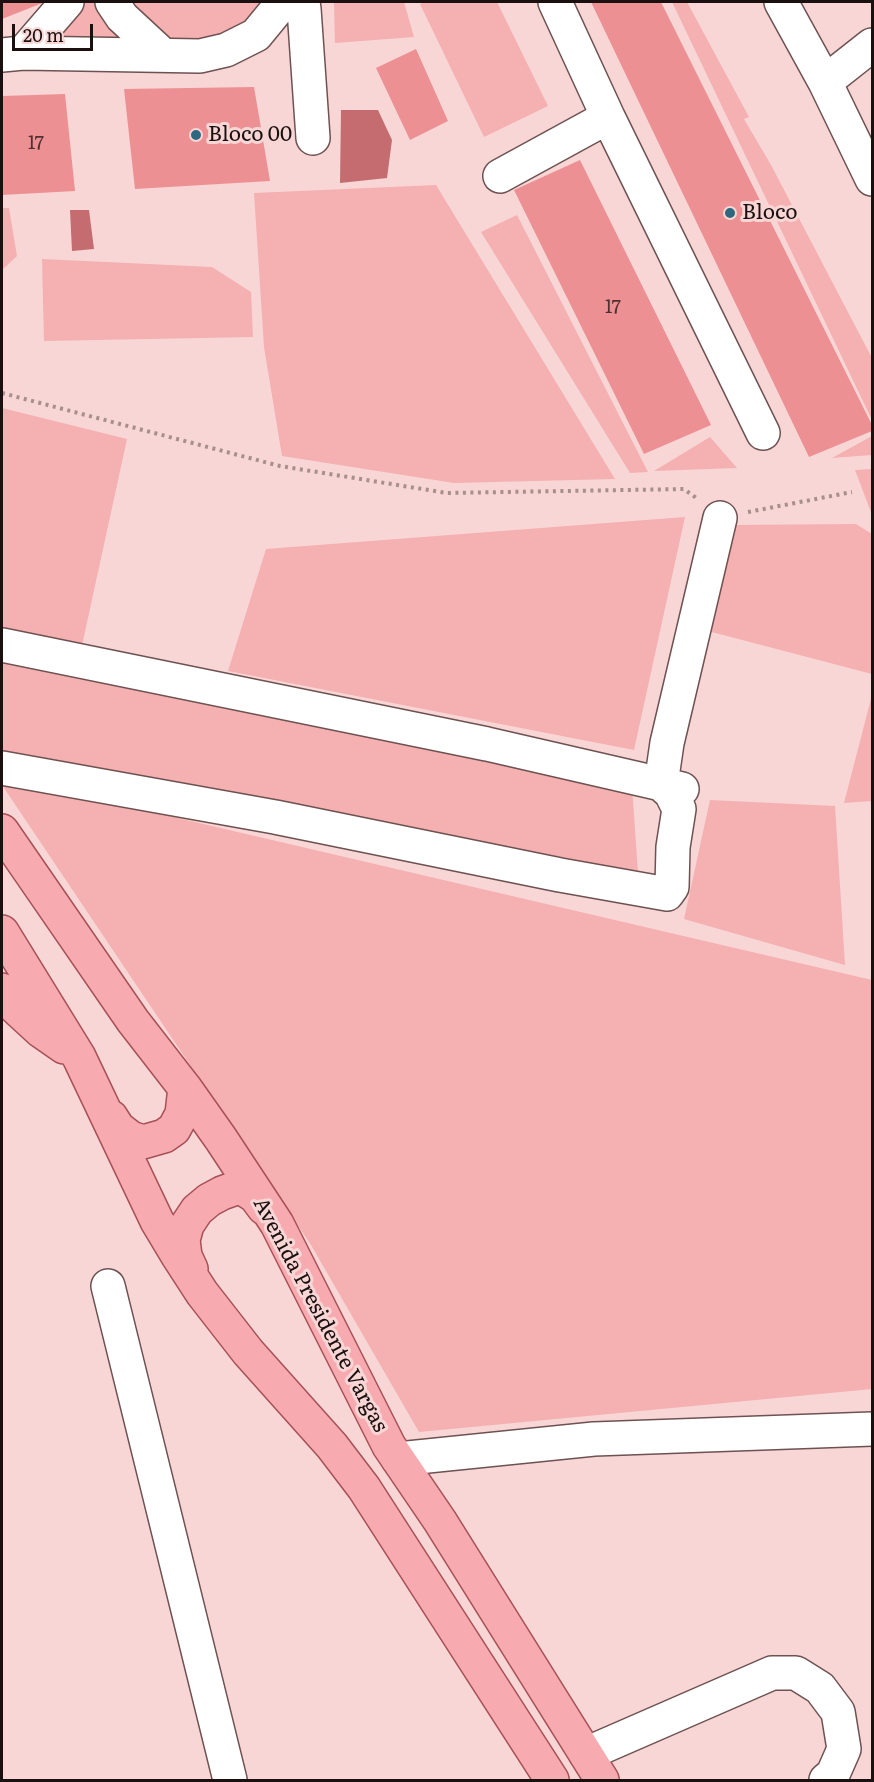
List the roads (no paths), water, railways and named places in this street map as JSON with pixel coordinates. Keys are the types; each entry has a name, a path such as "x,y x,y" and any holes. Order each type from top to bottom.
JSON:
{"main road":[{"name":"Avenida Presidente Vargas","path":"2,831 133,1021 221,1139 276,1224 385,1437 594,1767"},
{"path":"2,932 79,1057 157,1221 202,1293 248,1352 332,1446 364,1488 552,1780"},
{"path":"2,990 16,1008 40,1031 79,1057"},
{"path":"100,1101 118,1128 131,1138 143,1142 164,1136 174,1129 182,1114 185,1088"},
{"path":"202,1293 184,1256 183,1240 187,1225 197,1210 222,1192 236,1188 244,1189 255,1196 276,1224"}],"street":[{"path":"12,54 67,2"},
{"path":"112,2 123,17 163,55"},
{"path":"12,54 200,56 226,50 256,35 282,2"},
{"path":"303,2 313,138"},
{"path":"555,2 608,117 763,433"},
{"path":"781,2 825,81 873,178"},
{"path":"825,81 873,45"},
{"path":"500,176 608,117"},
{"path":"661,784 667,743 720,518"},
{"path":"2,645 487,744 661,784 671,793 679,809 673,847 672,887 667,894 560,875 275,817 2,768"},
{"path":"108,1286 230,1780"},
{"path":"398,1459 594,1439 873,1429"},
{"path":"594,1767 772,1673 796,1672 820,1688 838,1713 844,1749 833,1774 826,1780"}],"place":[{"name":"Bloco 00","path":"196,135"},
{"name":"Bloco","path":"730,213"}]}
